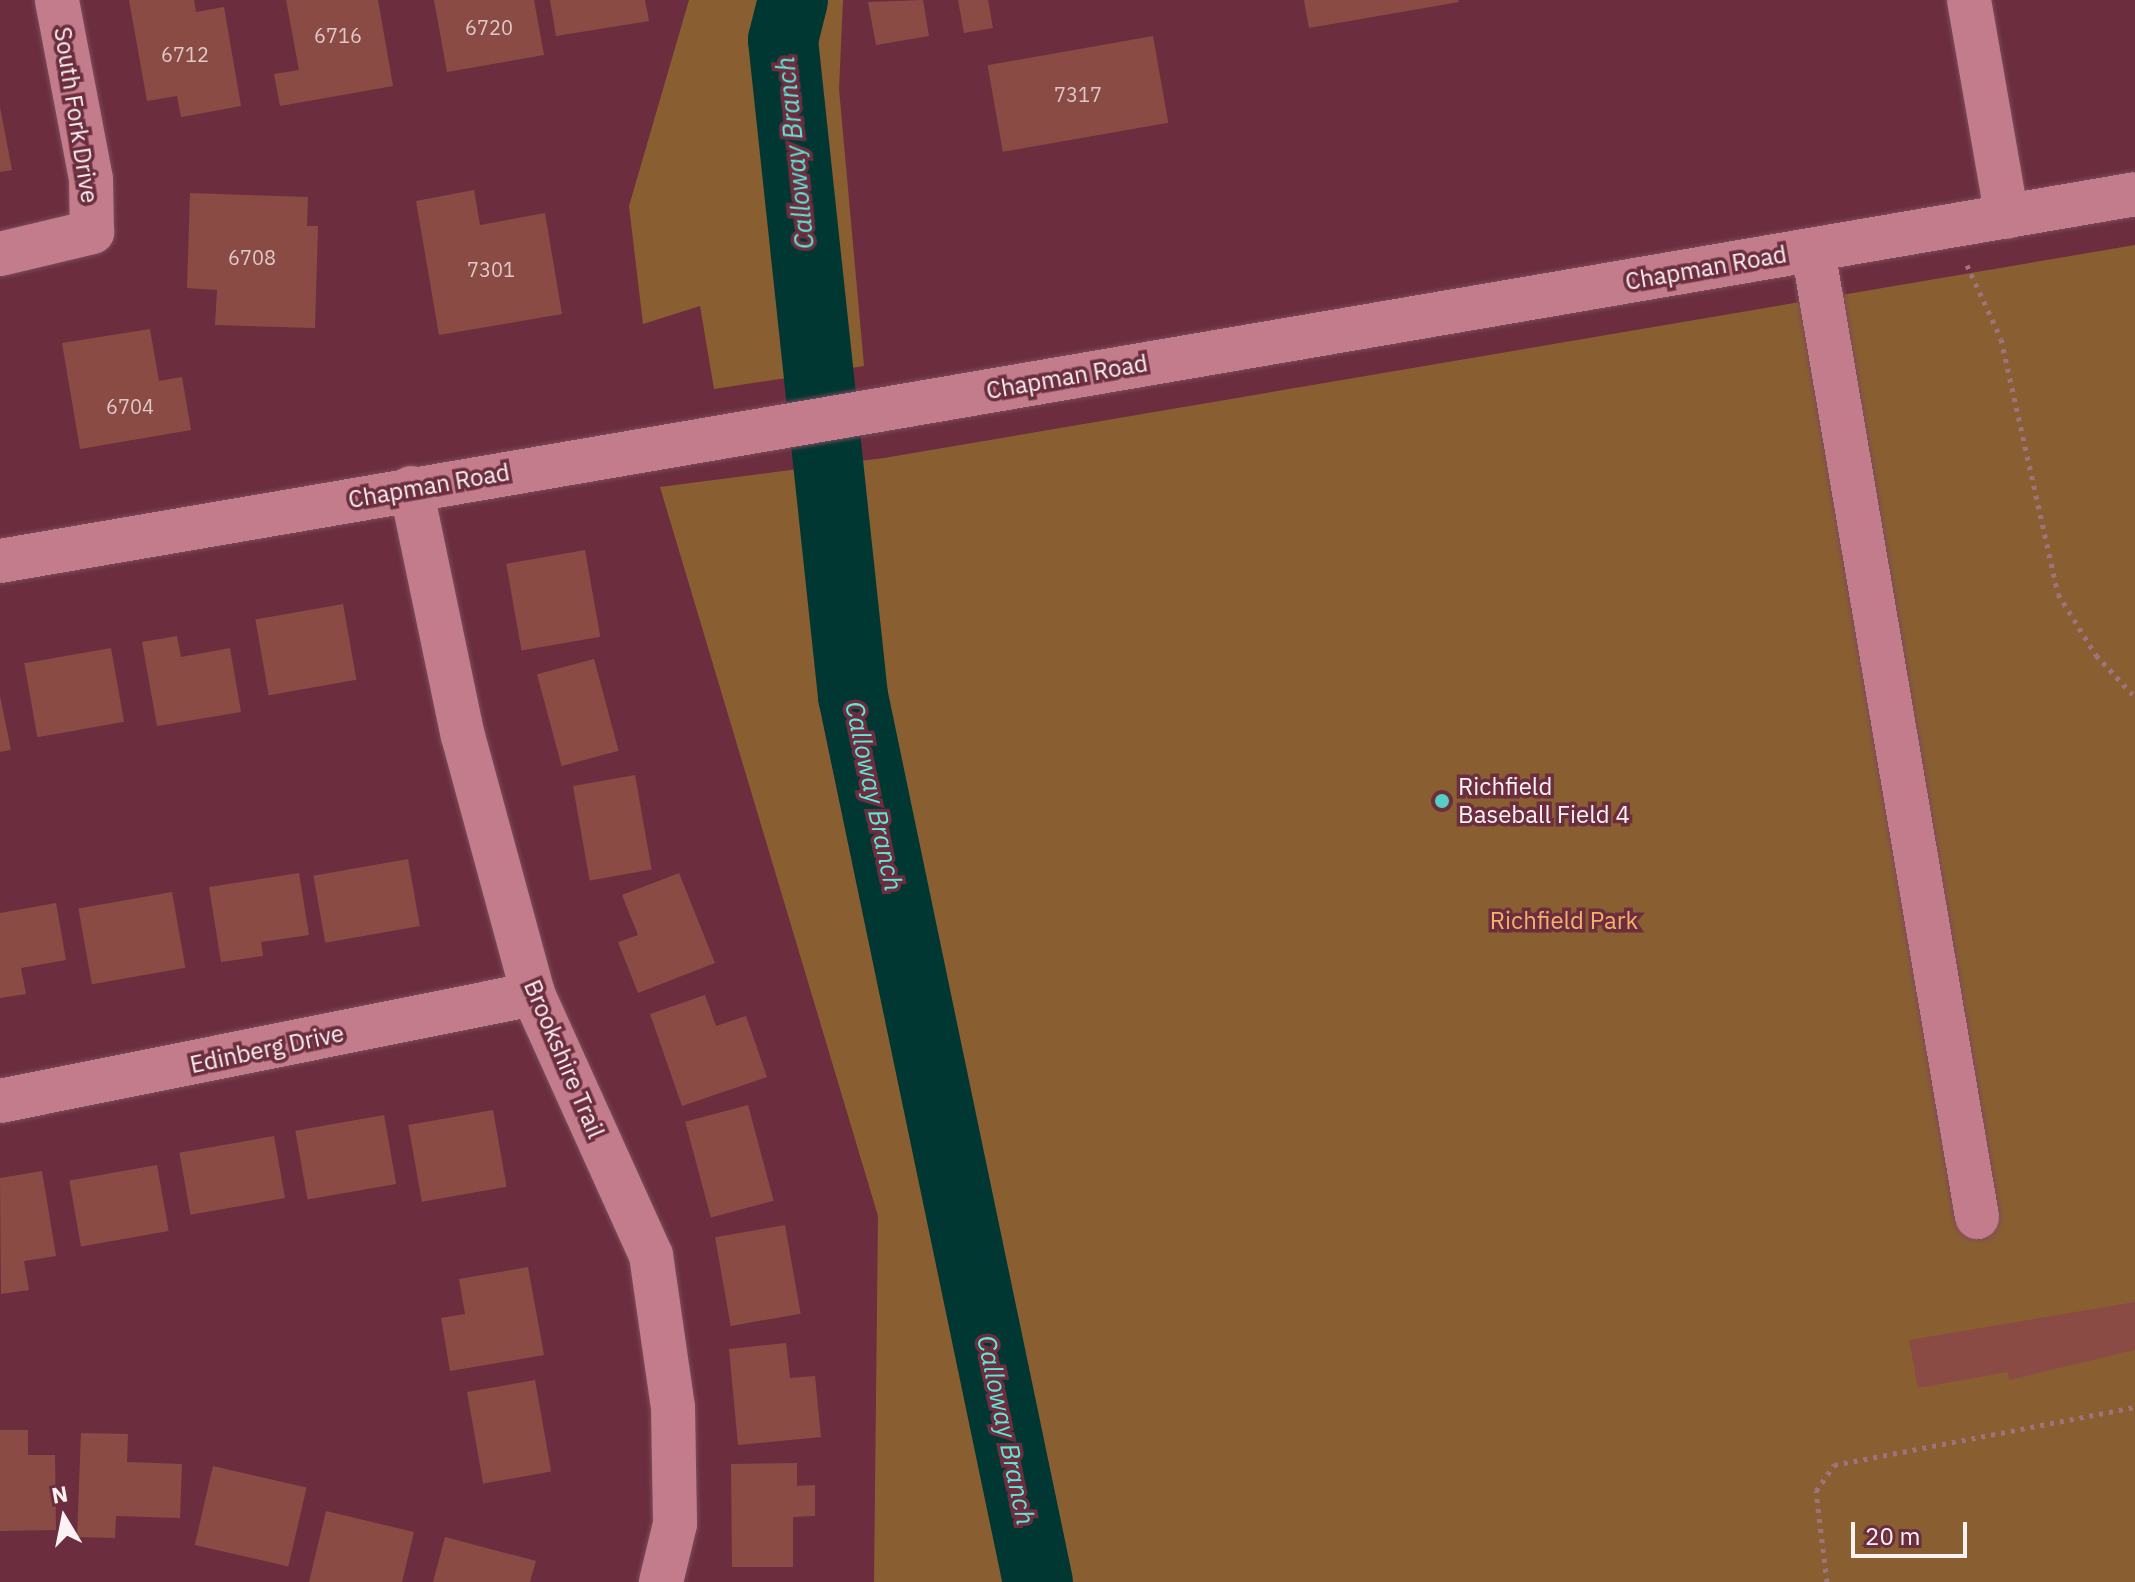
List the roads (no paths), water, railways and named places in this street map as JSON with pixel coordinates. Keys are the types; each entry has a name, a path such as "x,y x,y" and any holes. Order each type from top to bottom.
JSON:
{"street":[{"name":"South Fork Drive","path":"0,254 92,232 91,179 57,0"},
{"path":"1969,0 2007,217"},
{"name":"Chapman Road","path":"0,561 2135,194"},
{"path":"1813,250 1977,1217"},
{"name":"Brookshire Trail","path":"411,488 463,736 533,994 651,1255 673,1407 675,1524 661,1582"},
{"name":"Edinberg Drive","path":"0,1101 533,994"}],"waterway":[{"name":"Calloway Branch","path":"793,0 783,40 853,696 1038,1582"}],"place":[{"name":"Richfield Baseball Field 4","path":"1442,801"}],"park label":[{"name":"Richfield Park","path":"1564,921"}]}
